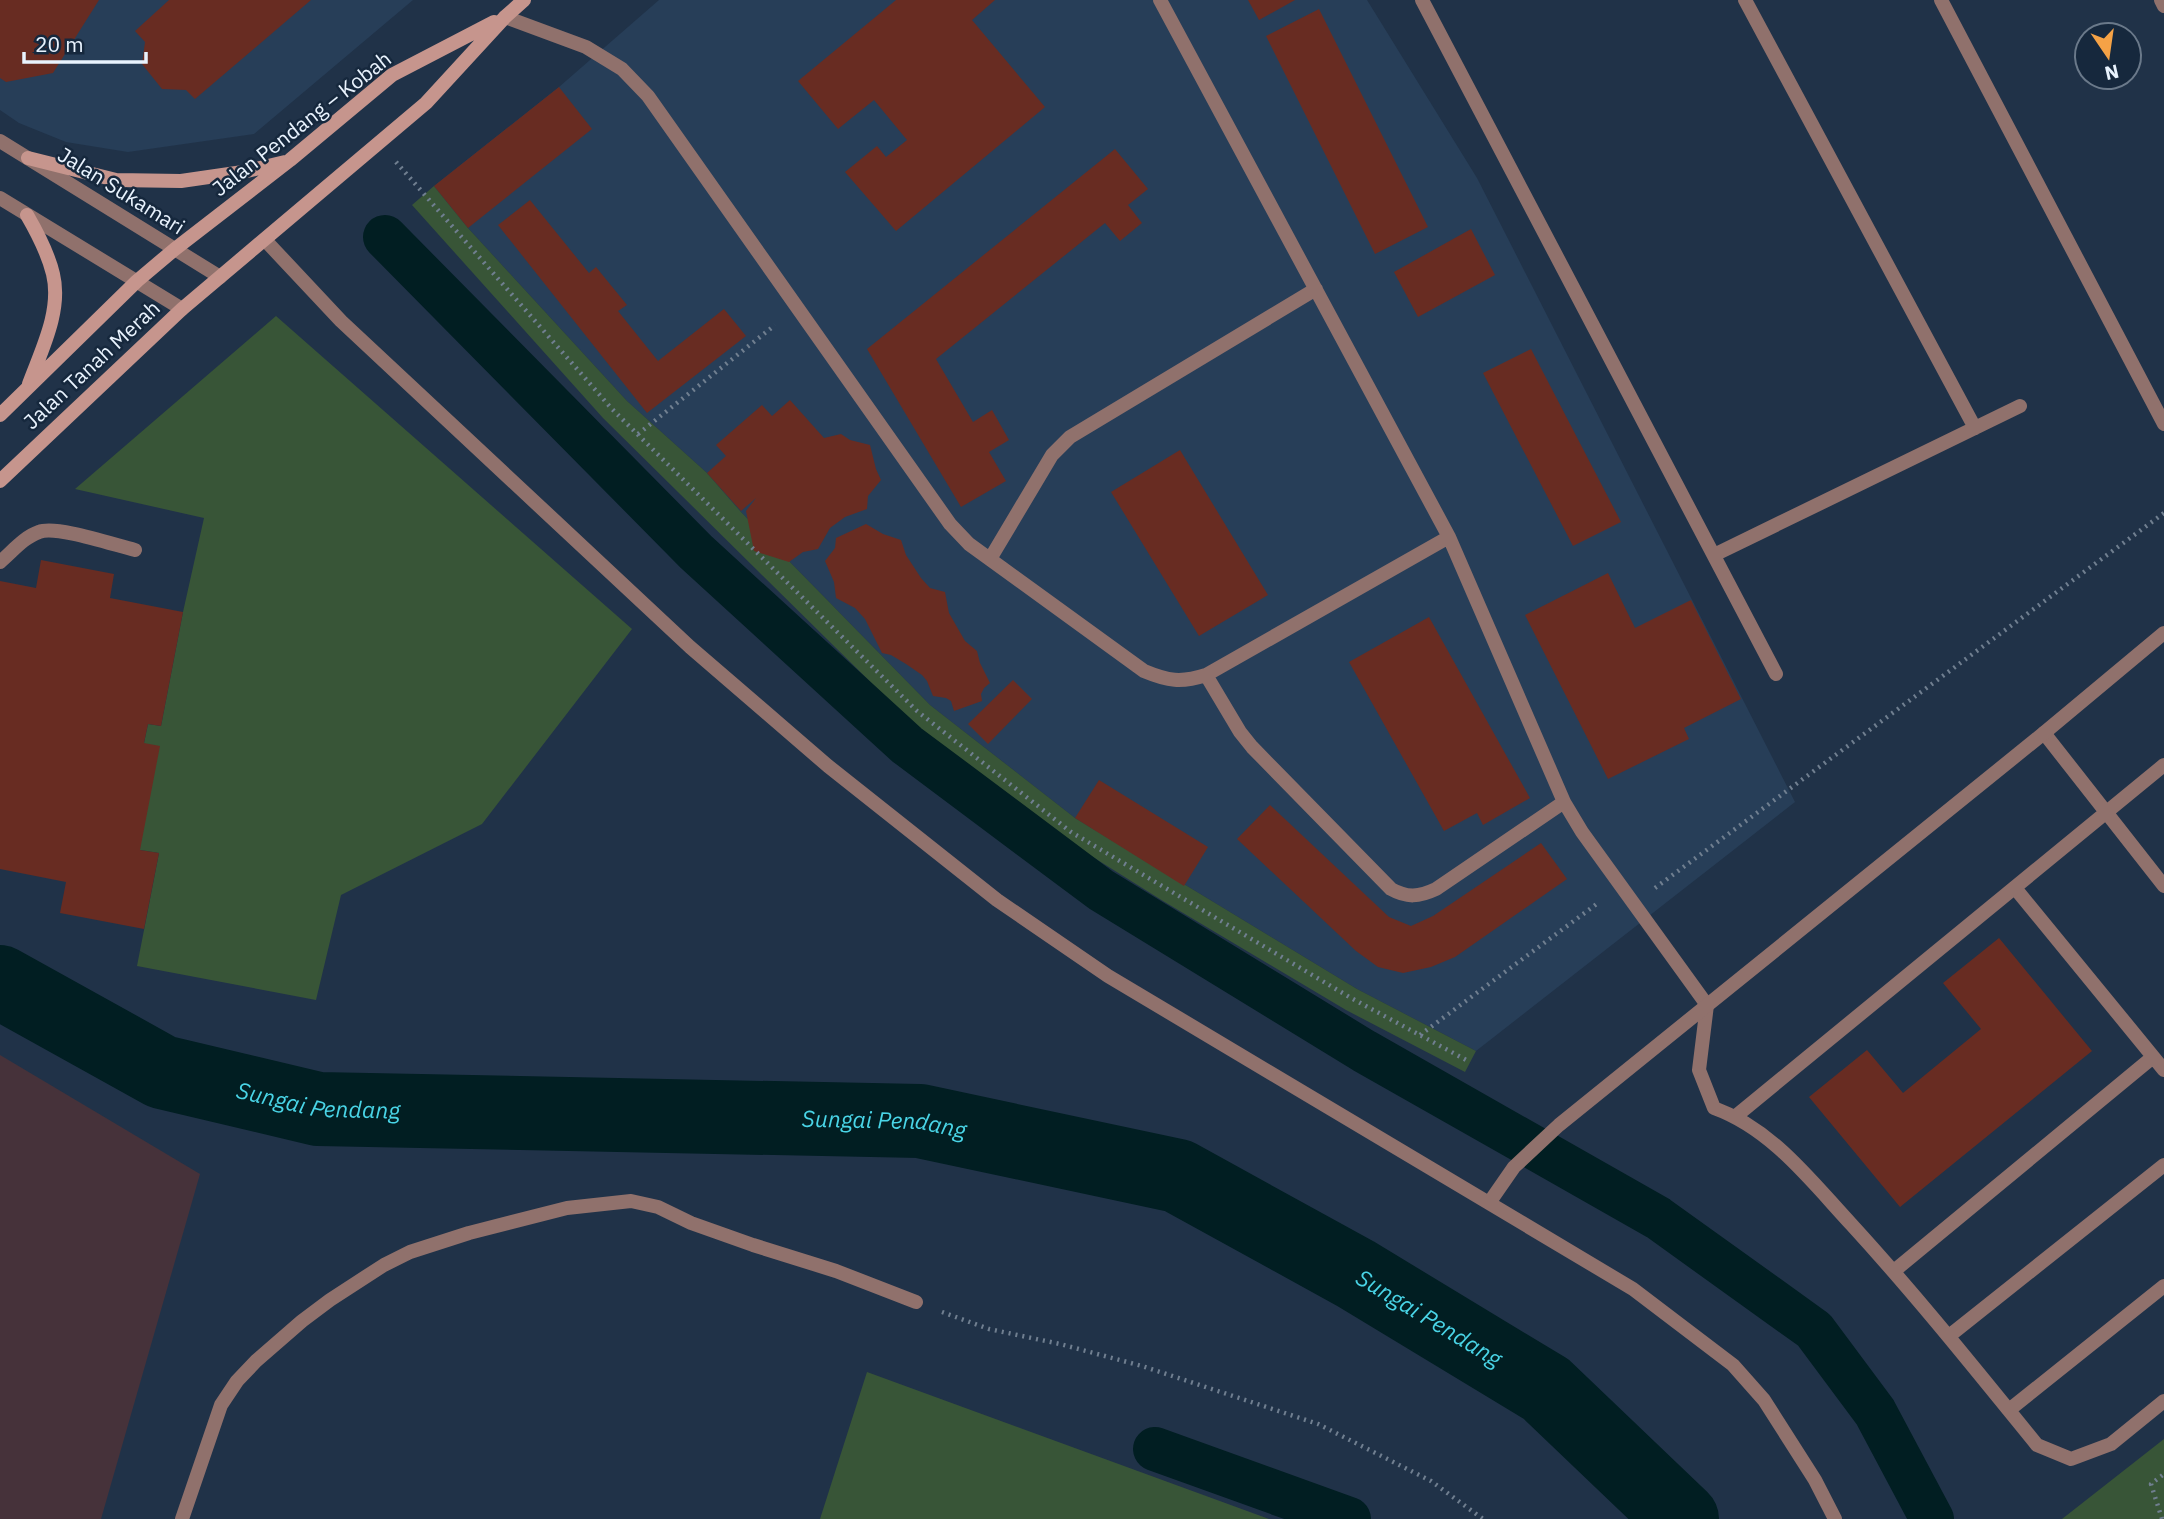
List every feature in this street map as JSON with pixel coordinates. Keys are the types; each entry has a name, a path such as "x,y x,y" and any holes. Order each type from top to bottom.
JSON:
{"main road":[{"name":"Jalan Pendang – Kobah","path":"182,309 426,103 524,0"},
{"name":"Jalan Pendang – Kobah","path":"137,281 392,75 505,17"},
{"path":"28,158 116,180 181,181 243,172 290,160"},
{"path":"27,215 46,250 54,278 55,305 48,334 27,388"},
{"name":"Jalan Tanah Merah","path":"0,415 137,281"},
{"name":"Jalan Tanah Merah","path":"0,481 182,309"}],"street":[{"path":"1160,0 1449,537 1564,802 1582,832 1707,1005 1699,1070 1714,1108 1736,1116 1787,1154 1894,1271 2037,1444 2071,1459 2111,1444 2164,1401"},
{"path":"1422,0 1776,674"},
{"path":"1745,0 1975,428"},
{"path":"1941,0 2164,424"},
{"path":"2161,0 2164,6"},
{"path":"505,17 586,47 622,69 648,96 950,524 969,544 1144,671 1177,681 1206,675 1449,537"},
{"name":"Jalan Sukamari","path":"0,141 220,277"},
{"path":"0,198 182,309"},
{"path":"265,240 341,321 690,647 828,766 997,900 1108,976 1633,1289 1733,1365 1764,1400 1815,1480 1835,1519"},
{"path":"990,559 1052,455 1070,437 1316,289"},
{"path":"1714,555 2020,406"},
{"path":"0,562 27,538 40,531 55,530 135,550"},
{"path":"1489,1203 1514,1167 1559,1125 2164,634"},
{"path":"1206,675 1252,747 1391,889 1402,895 1413,896 1436,889 1564,802"},
{"path":"2044,733 2164,886"},
{"path":"1736,1116 2164,765"},
{"path":"2015,888 2164,1070"},
{"path":"1894,1271 2153,1057"},
{"path":"1949,1336 2164,1165"},
{"path":"182,1519 221,1405 237,1381 256,1361 302,1321 384,1265 410,1252 469,1233 566,1208 631,1201 658,1207 691,1223 836,1271 916,1303"},
{"path":"2009,1410 2164,1286"}],"path":[{"path":"379,143 612,409 917,711 1071,832 1351,998 1470,1062"},
{"path":"638,434 797,307"},
{"path":"1634,903 2164,513"},
{"path":"1420,1035 1621,886"},
{"path":"916,1303 989,1329 1060,1344 1142,1366 1318,1424 1431,1481 1483,1519"},
{"path":"2162,1515 2151,1485 2164,1474"}],"shaded area":[{"path":"0,0 413,0 254,134 128,152 66,142 19,123 0,110"},
{"path":"659,0 1367,0 1477,178 1795,802 1476,1051 1357,989 1075,818 930,705 741,512 707,473 627,401 468,228 434,186 559,87"},
{"path":"0,1055 200,1174 101,1519 0,1519"}],"green space":[{"path":"434,186 468,228 627,401 707,473 741,512 930,705 1075,818 1357,989 1476,1051 1465,1072 1346,1010 1061,837 909,720 603,418 412,205"},
{"path":"276,316 632,629 482,824 341,895 316,1000 137,966 159,853 140,850 144,743 148,724 161,726 204,518 75,489"},
{"path":"867,1372 1269,1519 820,1519"},
{"path":"2164,1439 2164,1519 2062,1519"}],"building":[{"path":"0,0 99,0 53,73 6,82 0,78"},
{"path":"169,0 311,0 195,99 186,90 162,89 142,64 145,42 135,31"},
{"path":"896,0 995,0 972,20 1045,107 896,231 845,172 877,146 886,157 907,140 874,100 838,129 798,81"},
{"path":"1248,0 1295,0 1259,20"},
{"path":"1319,9 1428,227 1375,254 1266,36"},
{"path":"559,87 592,129 468,228 434,186"},
{"path":"1115,149 1148,189 1128,205 1142,223 1120,241 1105,223 936,359 973,422 992,410 1009,440 989,452 1006,481 961,507 867,349"},
{"path":"530,200 589,273 596,267 627,305 618,311 658,361 724,309 746,336 647,413 498,225"},
{"path":"1471,229 1495,275 1418,317 1394,272"},
{"path":"1531,349 1621,522 1573,546 1483,373"},
{"path":"790,400 824,438 841,434 850,440 870,445 881,480 868,496 867,509 845,517 830,528 818,549 803,552 789,562 754,551 746,511 756,498 741,511 707,473 726,456 716,445 762,405 772,416"},
{"path":"1180,450 1268,595 1199,636 1111,492"},
{"path":"866,524 901,540 906,555 921,578 930,588 945,592 949,613 965,641 977,651 990,683 981,694 982,701 954,711 951,701 933,696 922,675 891,655 882,653 865,619 855,608 836,598 834,582 825,561 835,548 836,538"},
{"path":"41,560 114,574 110,598 183,612 161,726 148,724 144,743 160,746 140,850 159,853 144,929 60,913 66,882 0,869 0,581 36,588"},
{"path":"1608,573 1635,628 1691,600 1741,699 1684,728 1689,739 1608,779 1525,615"},
{"path":"1429,617 1530,798 1483,825 1477,813 1444,831 1349,662"},
{"path":"1013,680 1032,699 988,744 968,724"},
{"path":"1099,780 1208,847 1184,886 1075,818"},
{"path":"1270,805 1389,917 1411,926 1433,916 1541,843 1567,879 1455,957 1431,967 1403,973 1378,967 1356,951 1237,839"},
{"path":"1999,938 2092,1051 1900,1207 1809,1097 1867,1050 1903,1093 1981,1029 1943,983"}],"waterway":[{"path":"385,237 696,552 907,745 1101,890 1364,1051 1658,1218 1814,1330 1875,1412 1932,1519"},
{"name":"Sungai Pendang","path":"0,982 162,1072 318,1109 920,1121 1178,1176 1356,1274 1546,1389 1682,1519"},
{"path":"1155,1449 1349,1519"}]}
